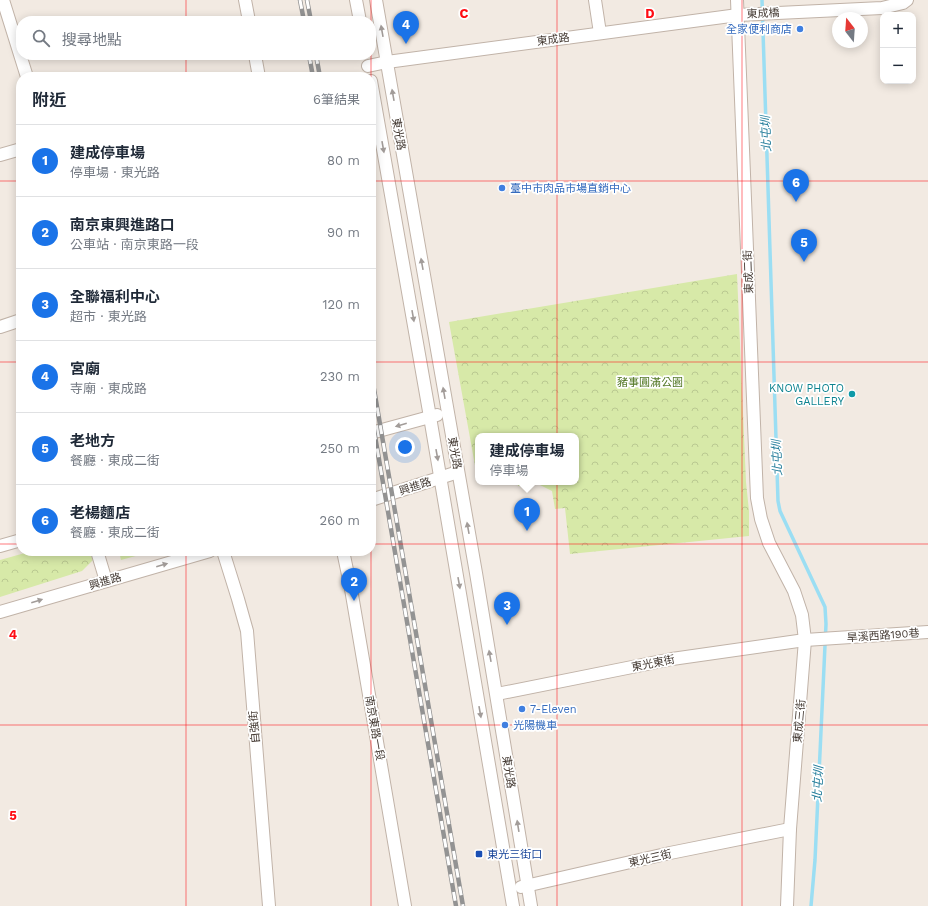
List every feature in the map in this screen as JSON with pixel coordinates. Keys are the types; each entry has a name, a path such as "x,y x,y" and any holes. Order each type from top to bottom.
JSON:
{"street":[{"path":"3,0 16,42"},
{"path":"245,0 248,16"},
{"path":"356,0 359,16"},
{"name":"東光路","path":"376,0 497,694 531,906"},
{"path":"595,0 600,33"},
{"name":"東成二街","path":"737,0 756,491 761,519 769,543"},
{"name":"東成橋","path":"738,15 882,8 903,3 907,0"},
{"name":"東成路","path":"368,66 387,62 738,15"},
{"path":"22,60 25,72"},
{"path":"256,60 258,72"},
{"name":"東光路","path":"376,109 513,906"},
{"path":"0,155 16,150"},
{"path":"0,327 16,322"},
{"path":"376,432 448,412"},
{"name":"興進路","path":"376,498 458,472"},
{"path":"0,546 16,541"},
{"name":"東成三街","path":"769,543 794,591 808,640 790,829 787,906"},
{"path":"98,556 106,581"},
{"name":"興進路","path":"0,612 193,556"},
{"name":"自強街","path":"224,556 247,631 269,906"},
{"name":"南京東路一段","path":"344,556 405,906"},
{"name":"旱溪西路190巷","path":"808,640 928,632"},
{"name":"東光東街","path":"497,694 672,659 808,640"},
{"name":"東光三街","path":"510,889 670,853 790,829"}],"green space":[{"name":"豬事圓滿公園","path":"737,274 749,536 570,554 565,508 555,509 552,491 540,485 579,485 579,433 475,433 475,465 449,322"},
{"path":"16,556 91,556 93,560 82,571 0,597 0,560"},
{"path":"120,556 136,556 121,560"}],"waterway":[{"name":"北屯圳","path":"762,0 778,501 780,511 825,607 826,624 815,860 811,906"}],"railway":[{"path":"300,0 303,16"},
{"path":"307,0 310,16"},
{"path":"310,60 312,72"},
{"path":"317,60 319,72"},
{"path":"376,401 463,906"},
{"path":"376,442 456,906"}],"place":[{"name":"全家便利商店","path":"800,29"},
{"name":"宮廟","path":"406,44"},
{"name":"臺中市肉品市場直銷中心","path":"502,188"},
{"name":"老楊麵店","path":"796,202"},
{"name":"老地方","path":"804,262"},
{"name":"KNOW PHOTO GALLERY","path":"852,394"},
{"name":"建成停車場","path":"527,531"},
{"name":"南京東興進路口","path":"354,601"},
{"name":"全聯福利中心","path":"507,625"},
{"name":"7-Eleven","path":"522,709"},
{"name":"光陽機車","path":"505,725"},
{"name":"東光三街口","path":"479,854"}]}
